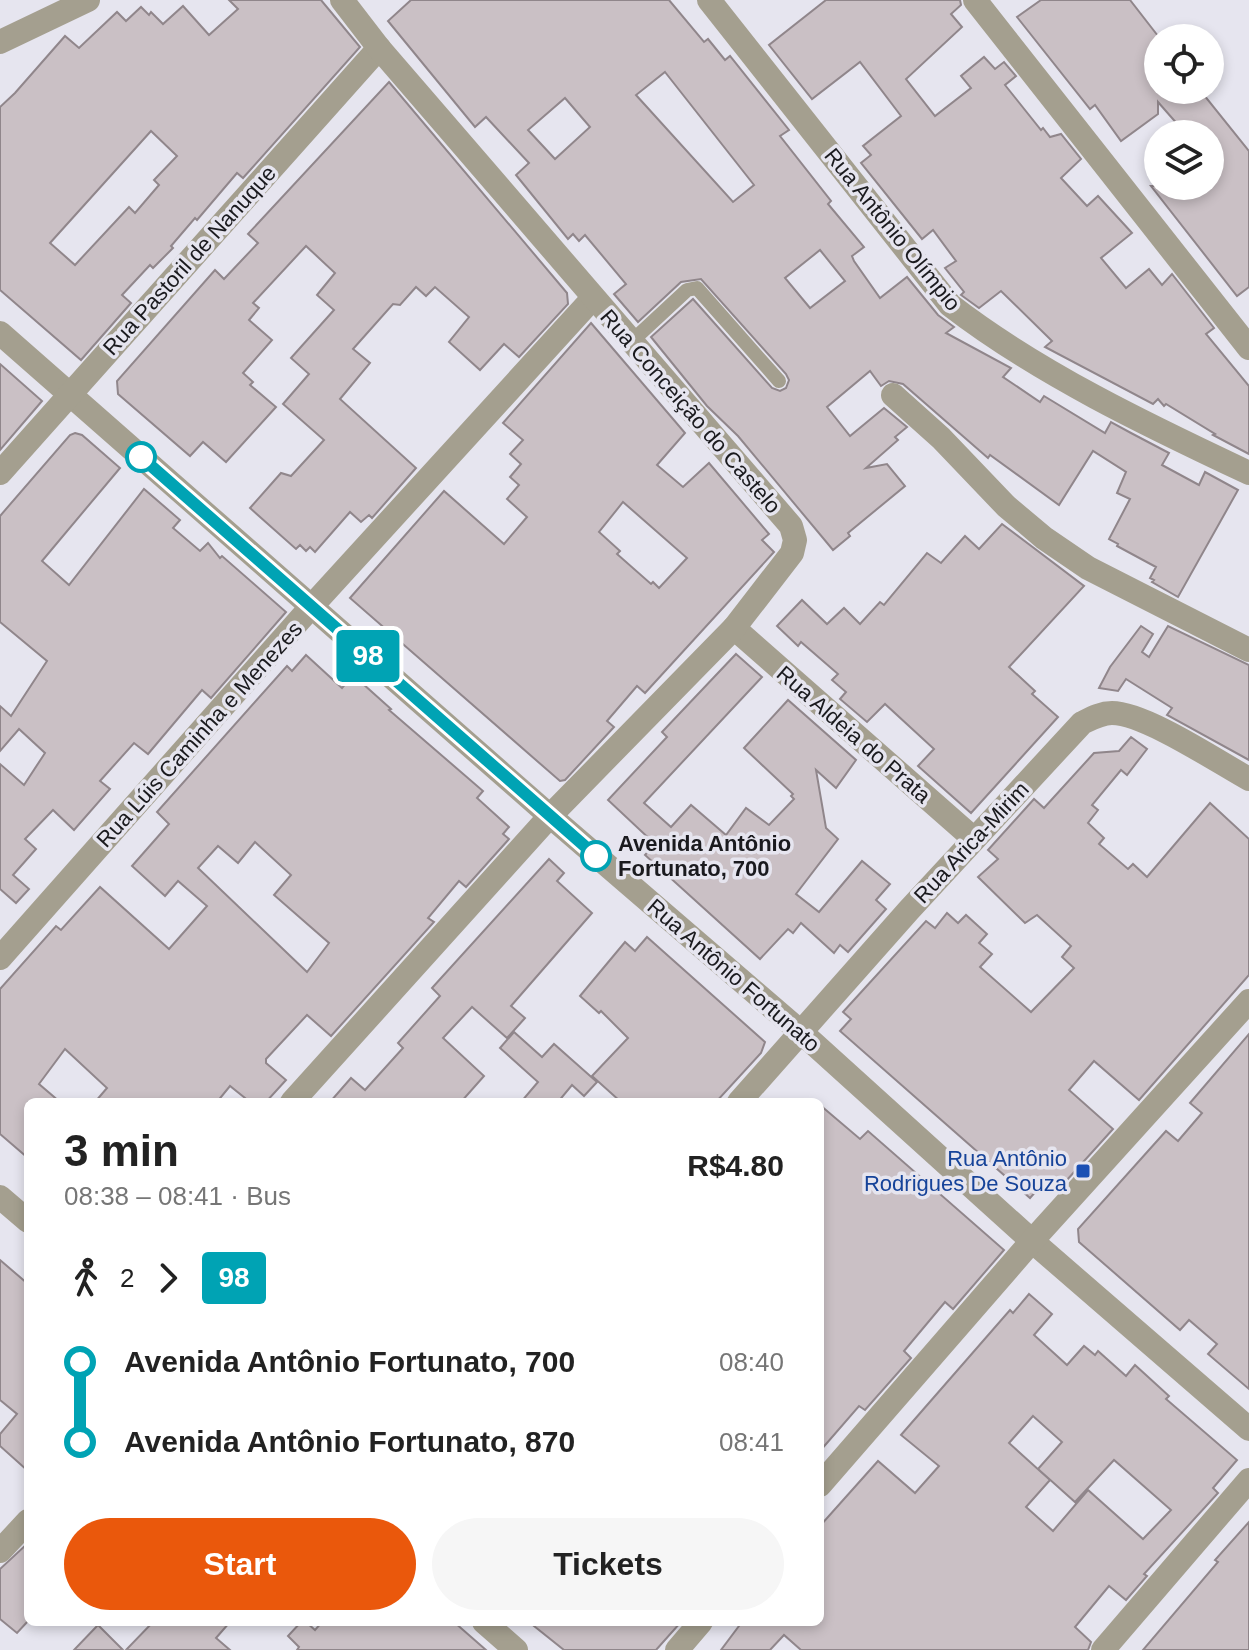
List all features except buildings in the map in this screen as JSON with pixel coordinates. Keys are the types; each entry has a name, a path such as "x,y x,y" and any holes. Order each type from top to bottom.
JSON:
{"street":[{"path":"0,42 88,0"},
{"name":"Rua Conceição do Castelo","path":"296,1098 550,816 734,628 792,553 795,540 791,526 379,48 342,0"},
{"name":"Rua Antônio Olímpio","path":"709,0 950,305 985,332 1146,425 1249,473"},
{"path":"975,0 1249,348"},
{"name":"Rua Pastoril de Nanuque","path":"0,473 379,48"},
{"name":"Rua Lúis Caminha e Menezes","path":"0,958 311,607 593,298"},
{"name":"Rua Antônio Fortunato","path":"0,333 802,1033 1032,1241 1249,1429"},
{"path":"893,395 941,438 1006,506 1044,538 1088,568 1249,650"},
{"name":"Rua Aldeia do Prata","path":"734,628 974,839"},
{"name":"Rua Arica-Mirim","path":"743,1098 1082,723 1098,715 1126,714 1249,779"},
{"path":"824,1480 1032,1241 1249,1001"},
{"path":"0,1197 24,1218"},
{"path":"1103,1650 1249,1480"},
{"path":"0,1551 24,1525"},
{"path":"489,1626 516,1650"},
{"path":"677,1650 698,1626"}],"lane":[{"path":"631,342 687,290 697,288 779,381"}],"bus line":[{"name":"98","path":"141,457 596,856"}],"place":[{"name":"Avenida Antônio Fortunato, 700","path":"596,856"},
{"name":"Rua Antônio Rodrigues De Souza","path":"1083,1171"}]}
